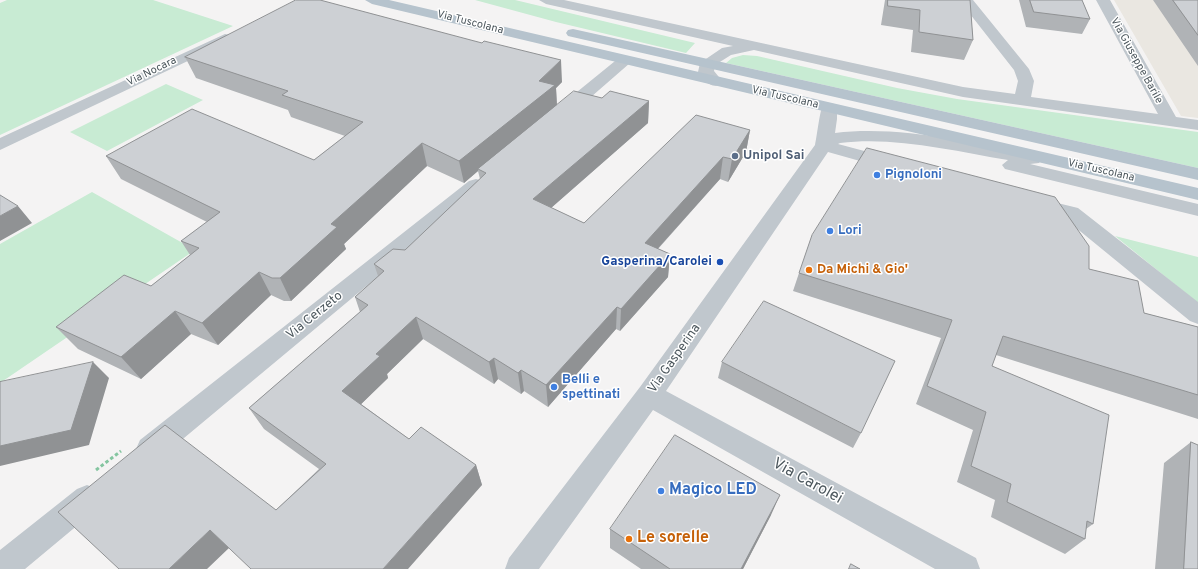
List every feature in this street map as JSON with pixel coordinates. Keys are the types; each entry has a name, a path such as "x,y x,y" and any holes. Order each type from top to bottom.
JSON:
{"main road":[{"name":"Via Tuscolana","path":"372,0 715,82 1198,194"},
{"name":"Via Tuscolana","path":"428,0 520,21"},
{"name":"Via Tuscolana","path":"558,29 1198,174"}],"street":[{"path":"546,0 947,89 1022,101 1198,125"},
{"path":"966,0 1021,69 1026,81 1022,101"},
{"name":"Via Giuseppe Barile","path":"1103,0 1170,121"},
{"name":"Via Nocara","path":"0,145 239,30"},
{"path":"715,82 706,72 708,63 721,54 732,50 755,46"},
{"path":"546,127 625,60"},
{"path":"824,145 829,119 829,108"},
{"path":"824,145 835,138 847,135 905,139 1074,165"},
{"name":"Via Tuscolana","path":"905,139 1198,210"},
{"path":"824,145 913,170"},
{"name":"Via Gasperina","path":"520,569 649,395 824,145"},
{"name":"Via Cerzeto","path":"131,464 490,173"},
{"path":"1018,199 1071,213 1198,315"},
{"name":"Via Carolei","path":"649,395 965,569"},
{"path":"1,569 107,484"}],"shaded area":[{"path":"1114,0 1198,0 1198,118 1181,116"}],"green space":[{"path":"7,0 153,0 233,26 0,135 0,3"},
{"path":"475,0 515,0 695,43 686,53 556,22"},
{"path":"743,55 757,56 897,88 957,99 1198,132 1198,168 726,63 732,58"},
{"path":"166,84 203,100 107,151 70,132"},
{"path":"92,192 195,250 0,383 0,244"},
{"path":"1115,236 1198,257 1198,303"}],"building":[{"path":"296,0 320,0 482,43 484,41 561,60 539,81 555,85 459,161 422,143 331,224 337,227 280,278 272,278 259,272 202,323 175,311 121,357 56,327 124,275 151,286 199,248 181,241 220,212 106,156 192,109 314,160 363,122 282,95 288,91 185,57"},
{"path":"888,0 970,0 973,40 919,32 920,10 888,6"},
{"path":"1030,0 1082,0 1090,19 1034,12"},
{"path":"1173,0 1198,0 1198,35"},
{"path":"574,91 602,98 610,91 649,101 533,199 584,223 696,115 750,130 732,159 723,157 645,243 670,254 621,309 617,307 546,385 521,370 518,373 494,358 489,362 416,317 376,354 380,356 342,391 409,439 421,427 476,465 383,569 251,569 210,530 169,569 119,569 58,512 165,425 276,510 326,464 249,408 368,305 355,297 384,271 374,264 393,249 405,250 486,173 478,169"},
{"path":"867,148 1055,197 1089,246 1089,269 1138,281 1144,313 1198,327 1198,395 1003,336 992,366 1109,415 1093,524 1087,521 1085,539 1007,502 1011,484 971,466 986,412 927,386 952,320 799,273 812,235"},
{"path":"0,195 18,206 0,216"},
{"path":"764,301 895,361 861,433 722,362"},
{"path":"93,362 71,430 0,446 0,382"},
{"path":"675,435 780,495 741,569 670,569 610,529"},
{"path":"1191,442 1198,445 1198,569 1184,569"},
{"path":"851,564 860,569 849,569"}],"place":[{"name":"Unipol Sai","path":"735,156"},
{"name":"Pignoloni","path":"877,175"},
{"name":"Lori","path":"830,231"},
{"name":"Gasperina/Carolei","path":"720,262"},
{"name":"Da Michi & Gio'","path":"809,270"},
{"name":"Belli e spettinati","path":"554,387"},
{"name":"Magico LED","path":"661,491"},
{"name":"Le sorelle","path":"629,539"}]}
